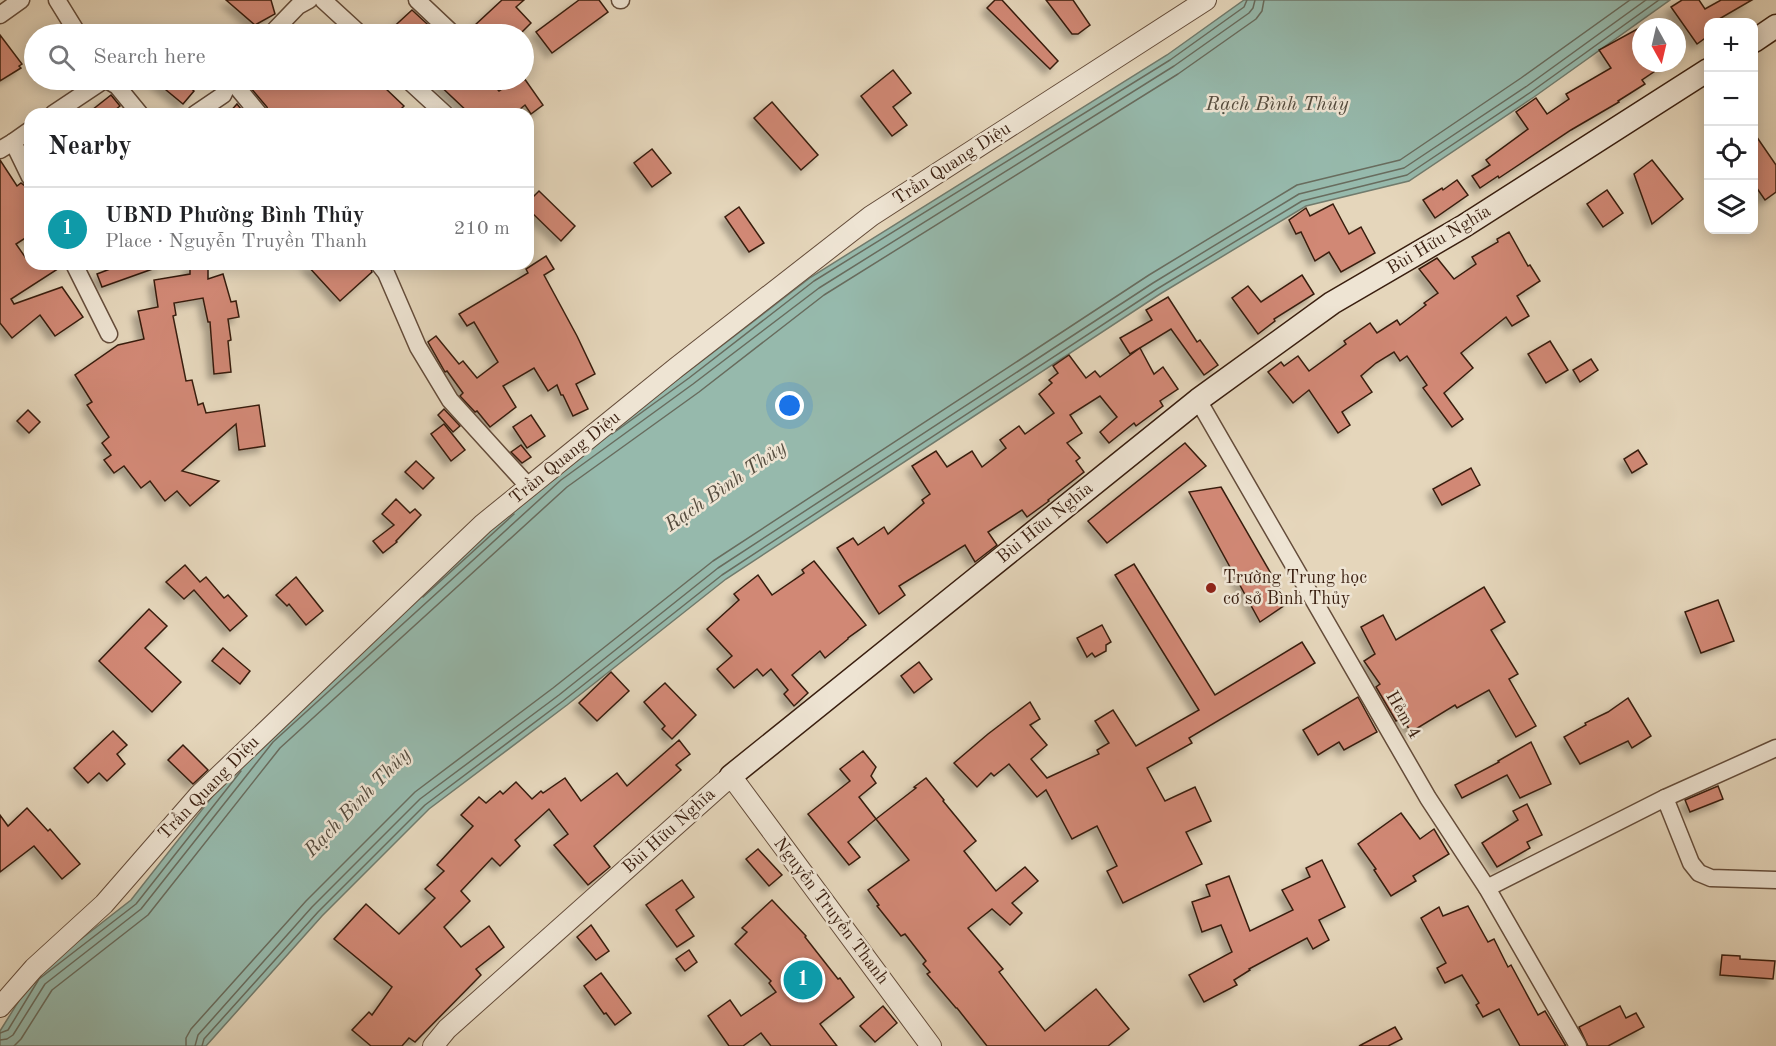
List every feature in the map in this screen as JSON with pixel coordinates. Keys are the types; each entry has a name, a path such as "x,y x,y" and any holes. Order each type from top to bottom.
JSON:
{"main road":[{"path":"1758,38 1776,26"},
{"name":"Bùi Hữu Nghĩa","path":"731,776 1198,400 1332,303 1464,226 1705,72"}],"street":[{"path":"0,15 21,0"},
{"path":"57,0 72,24"},
{"path":"281,24 298,6 309,0"},
{"path":"323,0 349,24"},
{"path":"417,0 442,24"},
{"name":"Trần Quang Diệu","path":"0,1007 34,968 104,904 199,795 475,532 677,367 871,216 1206,0"},
{"path":"63,108 91,90"},
{"path":"120,90 135,108"},
{"path":"204,108 223,95 226,90"},
{"path":"239,90 254,108"},
{"path":"419,90 438,108"},
{"path":"24,134 6,146 24,169"},
{"path":"77,270 109,334"},
{"path":"384,270 418,346 450,400 529,487"},
{"name":"Hẻm 4","path":"1198,400 1428,798 1487,888 1578,1046"},
{"path":"1487,888 1665,798 1776,748"},
{"name":"Bùi Hữu Nghĩa","path":"433,1046 447,1029 731,776"},
{"name":"Nguyễn Truyền Thanh","path":"731,776 931,1046"},
{"path":"1665,798 1691,862 1699,873 1711,878 1776,880"}],"water":[{"name":"Rạch Bình Thủy","path":"1244,0 1670,0 1645,18 1632,18 1632,27 1534,97 1409,181 1306,206 1160,294 726,579 567,705 429,809 322,916 206,1046 0,1046 0,1031 35,975 131,900 263,732 553,469 685,374 811,277 1167,55"}],"building":[{"path":"226,0 271,0 275,14 254,24"},
{"path":"502,0 524,0 516,7 531,23 530,24 476,24"},
{"path":"579,0 599,0 608,12 552,53 536,32"},
{"path":"995,0 1002,0 1058,61 1050,69 987,8"},
{"path":"1046,0 1073,0 1090,25 1078,34 1072,34"},
{"path":"1682,0 1699,0 1705,9 1721,0 1752,0 1721,18 1704,18 1704,39 1697,44 1686,28 1686,18 1679,18 1671,7"},
{"path":"412,10 427,24 397,24"},
{"path":"1632,32 1632,72 1654,72 1642,80 1645,84 1619,102 1480,188 1472,176 1490,165 1486,160 1528,129 1516,112 1536,98 1547,114 1569,99 1566,94 1611,68 1599,50"},
{"path":"0,35 22,64 19,66 21,68 0,81"},
{"path":"893,70 911,93 893,107 907,125 892,136 861,96"},
{"path":"166,90 193,90 183,104"},
{"path":"253,90 387,90 404,106 402,108 267,107"},
{"path":"445,90 498,90 532,90 543,105 534,112 534,108 527,108 525,105 521,108 464,108"},
{"path":"111,95 120,106 118,108 95,108"},
{"path":"772,102 818,155 801,170 754,118"},
{"path":"1758,139 1776,165 1776,192 1765,200 1758,190"},
{"path":"652,149 671,173 652,187 634,163"},
{"path":"0,160 17,186 21,183 24,185 24,239 16,244 24,255 24,270 56,270 11,299 14,304 62,287 83,317 55,336 40,315 12,338 0,323"},
{"path":"1652,160 1683,199 1652,224 1634,174"},
{"path":"1457,180 1468,195 1435,218 1423,200"},
{"path":"1607,190 1623,213 1603,227 1587,204"},
{"path":"539,191 575,226 561,241 534,215 534,196"},
{"path":"1333,204 1349,234 1361,227 1375,253 1341,272 1329,252 1315,261 1301,232 1296,234 1289,220 1306,208 1310,216"},
{"path":"739,207 764,243 749,252 725,217"},
{"path":"1509,232 1528,266 1530,265 1540,281 1517,296 1529,316 1512,326 1506,317 1461,353 1473,368 1444,393 1463,419 1452,427 1423,388 1427,385 1407,356 1400,361 1394,352 1361,376 1372,392 1342,412 1350,425 1338,433 1309,390 1293,403 1268,372 1281,362 1284,366 1298,356 1309,371 1346,344 1344,341 1370,323 1377,333 1397,320 1400,325 1438,293 1419,269 1437,258 1454,279 1476,264 1472,257 1498,242 1497,239"},
{"path":"546,256 554,269 544,275 595,374 576,384 588,409 573,416 557,385 548,391 534,368 503,386 516,407 490,427 460,396 463,393 447,371 445,372 428,342 436,336 459,364 463,361 477,378 498,362 474,322 467,326 459,314 528,273 526,270 534,270 534,264"},
{"path":"107,270 150,270 102,287 97,274"},
{"path":"190,270 208,270 208,279 223,274 231,302 236,301 239,317 228,319 231,340 228,341 231,372 214,374 210,322 208,322 203,298 174,303 176,315 173,316 186,381 192,380 198,405 203,403 206,413 259,405 265,446 239,450 236,424 182,471 219,481 190,506 177,491 165,501 150,481 141,488 124,466 114,473 104,460 111,455 102,443 109,437 87,405 92,402 75,375 118,345 144,339 138,311 158,307 154,280 190,274"},
{"path":"312,270 371,270 372,272 340,301"},
{"path":"1302,275 1314,294 1274,319 1275,321 1258,334 1232,298 1248,286 1261,302"},
{"path":"1168,297 1197,342 1200,340 1218,365 1204,375 1171,329 1130,354 1120,338 1152,320 1146,310"},
{"path":"1550,341 1568,370 1546,383 1528,354"},
{"path":"1140,348 1154,374 1163,367 1178,389 1160,401 1163,406 1136,426 1134,423 1109,443 1100,432 1117,417 1100,396 1070,415 1082,433 1067,443 1080,458 1076,461 1084,472 1027,517 1022,510 988,532 997,545 975,562 965,545 899,586 905,595 879,614 837,548 853,538 858,545 884,527 888,534 924,503 922,500 930,494 912,466 936,451 947,467 972,451 982,467 1006,448 1000,440 1019,426 1025,434 1054,413 1039,394 1052,383 1049,380 1058,373 1053,366 1069,355 1086,378 1095,371 1100,377"},
{"path":"1591,359 1598,370 1580,382 1573,370"},
{"path":"444,409 460,426 453,432 438,415"},
{"path":"28,410 40,422 29,433 17,421"},
{"path":"531,415 545,436 527,448 513,427"},
{"path":"444,424 465,450 451,461 431,434"},
{"path":"1185,443 1206,466 1107,543 1088,521"},
{"path":"521,445 531,457 522,463 511,452"},
{"path":"1638,450 1647,464 1632,473 1624,459"},
{"path":"416,461 434,478 423,489 405,472"},
{"path":"1471,468 1480,485 1442,505 1433,489"},
{"path":"1221,487 1288,603 1260,622 1189,492"},
{"path":"396,499 410,513 415,509 421,515 397,542 383,553 373,541 394,525 382,514"},
{"path":"814,561 866,625 825,658 820,651 792,675 808,693 794,706 784,694 788,690 771,669 763,676 757,669 734,688 717,669 732,656 707,629 739,600 734,594 758,575 772,595 804,573 802,570"},
{"path":"1134,564 1215,695 1302,642 1315,663 1189,738 1192,743 1147,768 1165,801 1195,787 1211,821 1186,832 1202,864 1123,903 1107,871 1117,866 1097,826 1072,839 1046,790 1037,797 1009,764 994,776 991,773 977,787 954,763 1030,702 1040,719 1030,725 1047,745 1031,759 1047,778 1099,754 1097,750 1109,743 1095,721 1113,710 1136,746 1199,710 1115,575"},
{"path":"185,565 200,582 206,577 224,598 228,595 247,616 230,631 194,590 184,599 166,582"},
{"path":"296,577 323,611 306,625 289,604 287,606 276,595"},
{"path":"1484,587 1505,622 1491,630 1518,674 1509,679 1536,726 1516,737 1489,690 1457,708 1455,705 1411,732 1402,718 1396,721 1376,687 1380,684 1364,661 1375,654 1361,627 1383,615 1396,640"},
{"path":"1718,600 1734,641 1701,653 1685,612"},
{"path":"149,609 167,626 145,648 181,682 152,712 99,661"},
{"path":"1102,625 1111,642 1106,645 1106,651 1095,657 1092,653 1087,657 1077,638"},
{"path":"223,648 250,671 240,684 212,661"},
{"path":"919,662 932,679 914,693 901,676"},
{"path":"611,672 629,691 597,721 579,703"},
{"path":"665,683 696,715 672,739 662,729 665,726 644,702"},
{"path":"1358,697 1377,732 1344,750 1339,742 1318,755 1303,730"},
{"path":"1628,698 1651,736 1632,748 1628,741 1580,764 1564,737"},
{"path":"113,731 127,745 117,754 125,764 107,781 99,773 88,783 74,768"},
{"path":"679,740 690,754 676,765 681,770 594,846 610,867 588,885 554,845 568,834 549,809 515,840 520,846 500,866 492,858 461,891 470,901 444,927 461,947 489,926 504,947 476,969 481,975 415,1042 409,1038 402,1046 371,1046 352,1030 369,1012 372,1015 392,987 334,939 366,904 399,934 435,898 425,889 444,871 437,865 473,826 461,815 479,797 486,803 500,791 503,794 516,782 532,799 541,791 543,793 565,778 581,801 617,773 627,786"},
{"path":"1531,742 1551,784 1520,798 1507,775 1462,798 1455,785"},
{"path":"183,745 208,770 193,784 168,760"},
{"path":"863,751 876,767 871,776 876,783 859,797 876,819 848,842 860,857 849,865 808,814 850,781 840,769"},
{"path":"926,778 976,841 964,851 996,891 1025,867 1038,881 1012,903 1022,913 1010,925 992,909 968,928 1003,969 999,972 1045,1031 1096,989 1129,1029 1108,1046 987,1046 927,974 930,972 923,964 926,961 905,934 901,936 877,906 879,905 868,890 909,860 876,819"},
{"path":"1718,786 1723,799 1690,812 1685,800"},
{"path":"1527,804 1542,835 1527,842 1530,848 1497,867 1482,843 1518,820 1513,811"},
{"path":"27,808 48,831 50,829 80,864 62,879 34,846 0,872 0,815 8,826"},
{"path":"1401,813 1420,839 1434,829 1449,854 1413,876 1416,881 1391,896 1374,870 1376,869 1358,844"},
{"path":"758,849 782,875 769,886 746,859"},
{"path":"1322,860 1345,907 1319,920 1329,940 1313,949 1307,938 1249,969 1234,980 1237,985 1204,1002 1189,975 1232,952 1221,925 1202,932 1192,902 1210,896 1206,885 1229,876 1250,931 1293,910 1282,890 1310,877 1306,868"},
{"path":"682,880 694,897 676,910 694,936 677,947 646,905"},
{"path":"772,900 806,936 854,997 820,1024 837,1046 771,1046 761,1033 743,1046 729,1046 708,1016 730,1000 741,1016 776,992 769,983 771,981 735,944 747,932 742,928"},
{"path":"1468,906 1488,942 1494,939 1508,967 1511,965 1538,1015 1545,1011 1566,1046 1520,1046 1499,1009 1483,1017 1476,1005 1479,1003 1462,975 1445,983 1437,968 1446,963 1421,918 1439,907 1443,916"},
{"path":"591,925 609,951 596,960 577,937"},
{"path":"689,950 697,962 685,971 676,959"},
{"path":"1722,955 1740,956 1740,959 1775,961 1773,979 1720,975"},
{"path":"601,973 631,1013 615,1025 584,986"},
{"path":"883,1006 897,1023 875,1042 860,1026"},
{"path":"1620,1006 1626,1018 1636,1013 1644,1027 1608,1046 1588,1046 1579,1027"},
{"path":"1395,1027 1402,1039 1388,1046 1359,1046"}],"place":[{"name":"Trường Trung học cơ sở Bình Thủy","path":"1211,588"},
{"name":"UBND Phường Bình Thủy","path":"803,980"}]}
